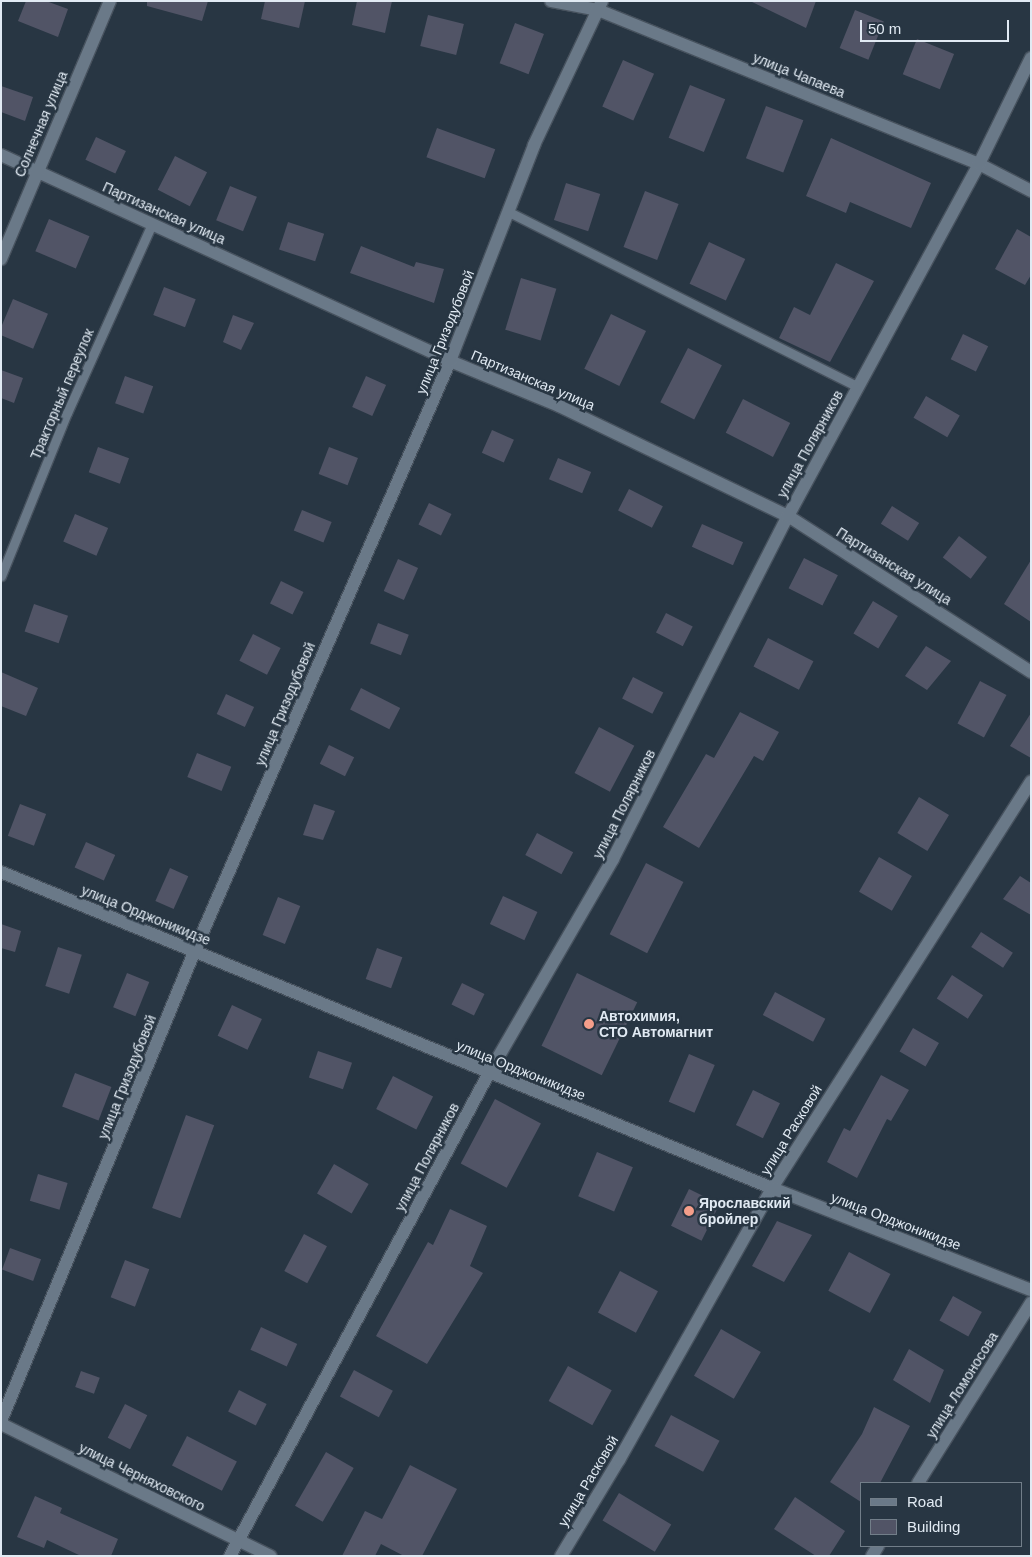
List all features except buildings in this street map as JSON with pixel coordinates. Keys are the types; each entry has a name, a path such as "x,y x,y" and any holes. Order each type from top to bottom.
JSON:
{"street":[{"name":"Солнечная улица","path":"1,259 110,1"},
{"name":"улица Чапаева","path":"551,1 600,5 979,164 1031,191"},
{"name":"улица Гризодубовой","path":"1,1422 195,950 450,361 534,145 600,5"},
{"name":"улица Полярников","path":"230,1556 489,1073 613,858 788,516 979,164 1031,58"},
{"name":"Партизанская улица","path":"1,155 450,361 559,406 788,516 1031,672"},
{"name":"улица Расковой","path":"561,1556 619,1460 772,1188 1031,782"},
{"name":"улица Орджоникидзе","path":"1,872 772,1188 1031,1290"},
{"name":"улица Ломоносова","path":"919,1482 1031,1304"},
{"name":"улица Черняховского","path":"1,1422 270,1556"}],"lane":[{"path":"509,212 858,387"},
{"name":"Тракторный переулок","path":"1,576 67,412 152,224"}],"place":[{"name":"Автохимия, СТО Автомагнит","path":"589,1024"},
{"name":"Ярославский бройлер","path":"689,1211"}]}
